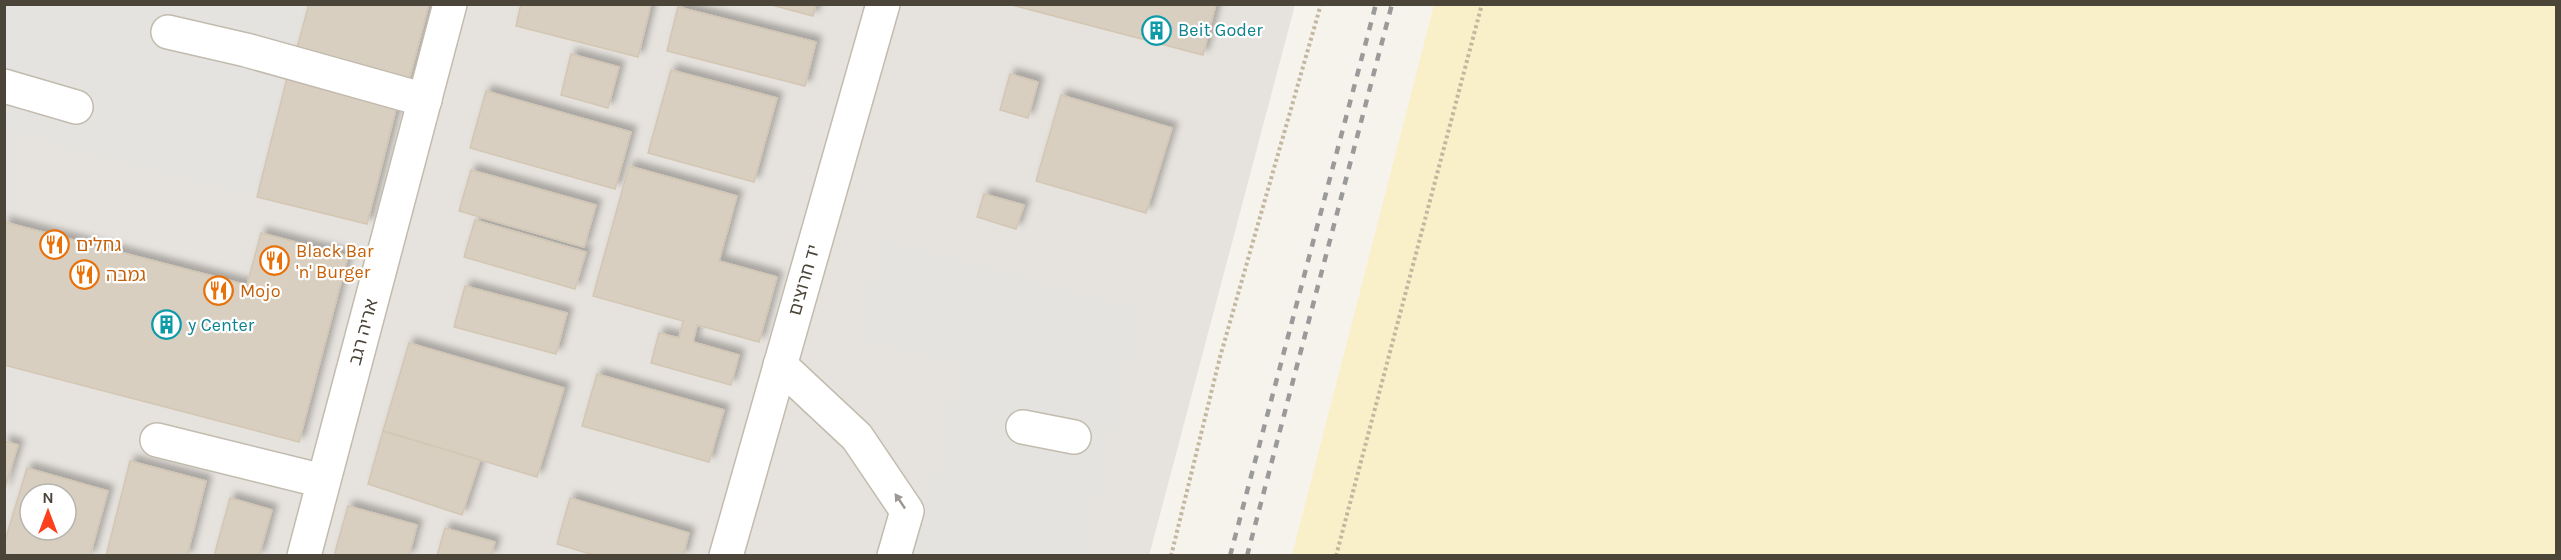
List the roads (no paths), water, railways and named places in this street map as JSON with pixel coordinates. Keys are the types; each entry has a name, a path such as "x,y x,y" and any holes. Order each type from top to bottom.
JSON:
{"street":[{"name":"אריה רגב","path":"304,555 450,4"},
{"name":"יד חרוצים","path":"726,555 883,4"},
{"path":"168,32 246,50 425,100"},
{"path":"4,86 74,116 4,107"},
{"path":"780,365 857,437 907,511 894,555"},
{"path":"1023,427 1074,437"},
{"path":"157,440 323,482"}],"railway":[{"path":"1230,556 1376,4"},
{"path":"1247,556 1392,4"}],"place":[{"name":"Beit Goder","path":"1157,30"},
{"name":"גחלים","path":"55,245"},
{"name":"Black Bar 'n' Burger","path":"275,261"},
{"name":"גמבה","path":"85,275"},
{"name":"Mojo","path":"219,291"},
{"name":"y Center","path":"167,325"}]}
